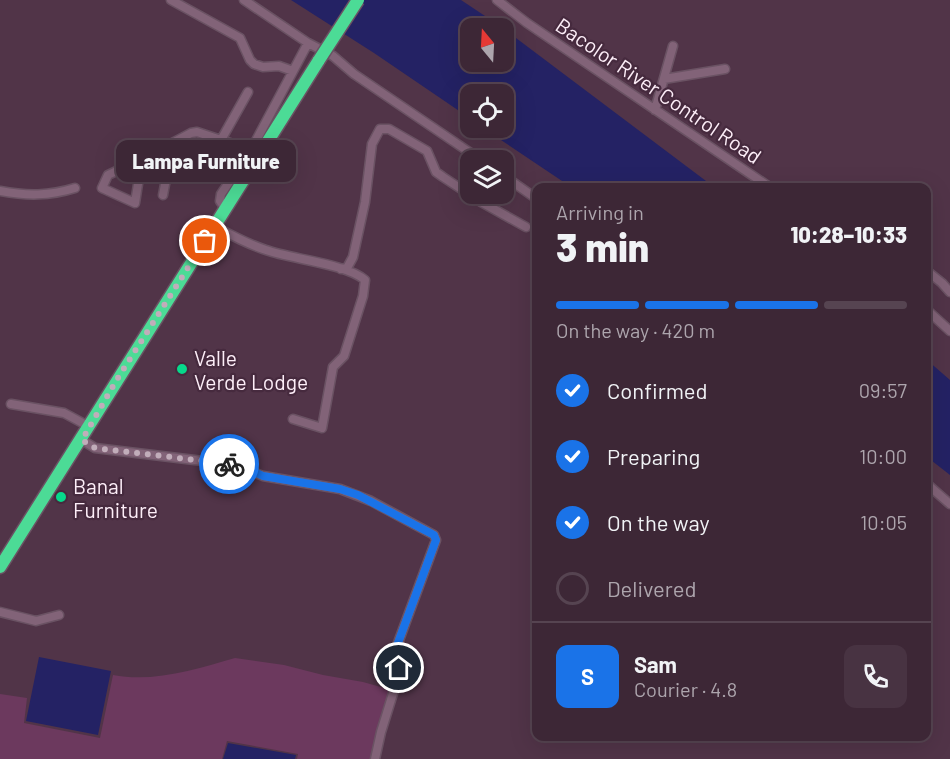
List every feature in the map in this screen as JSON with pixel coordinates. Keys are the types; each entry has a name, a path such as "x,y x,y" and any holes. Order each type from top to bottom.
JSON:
{"highway":[{"path":"0,567 358,0"}],"street":[{"path":"171,0 240,38 254,64 263,67 279,66 293,71"},
{"path":"244,0 308,43 333,56 354,74 466,150"},
{"name":"Bacolor River Control Road","path":"497,0 527,23 764,183"},
{"path":"225,208 220,201 221,194 251,150 308,43"},
{"path":"655,110 673,46"},
{"path":"664,79 725,69"},
{"path":"221,140 248,92"},
{"path":"341,269 347,268 353,257 365,202 372,144 380,129 389,129 427,151 436,172 481,202 526,227"},
{"path":"142,159 135,203 102,188 108,175 191,133 197,132 251,150"},
{"path":"182,138 193,156 226,165"},
{"path":"142,159 165,174 163,195"},
{"path":"514,183 532,195"},
{"path":"0,191 20,195 56,194 75,188"},
{"path":"214,226 267,251 341,269 360,275 365,280 363,296 344,356 333,367 322,428 293,419"},
{"path":"931,274 950,292"},
{"path":"931,314 950,331"},
{"path":"10,404 64,413 90,427"},
{"path":"82,440 95,448 152,453 226,464 246,468 263,476 340,489 371,501 434,535 436,540 395,651 399,671 375,759"},
{"path":"931,487 950,504"},
{"path":"0,612 36,621 59,615"}],"shaded area":[{"path":"291,0 461,0 488,18 460,18 460,72 514,72 514,37 709,183 565,183 498,138 514,138 514,84 460,84 460,112"},
{"path":"931,363 950,380 950,475 931,460"},
{"path":"39,657 111,671 98,735 26,721"},
{"path":"235,658 284,665 395,691 373,759 297,759 298,754 227,741 222,759 0,759 0,694 27,698 24,723 100,738 113,675 159,676"},
{"path":"228,743 296,755 295,759 223,759"}],"way so far":[{"path":"205,241 116,381 82,440 95,448 128,450 229,464"}],"place":[{"name":"Lampa Furniture","path":"205,241"},
{"name":"Valle Verde Lodge","path":"182,369"},
{"name":"Banal Furniture","path":"61,497"}],"route":[{"path":"229,464 246,468 263,476 340,489 358,495 434,535 436,540 395,651 395,660 399,668"}]}
